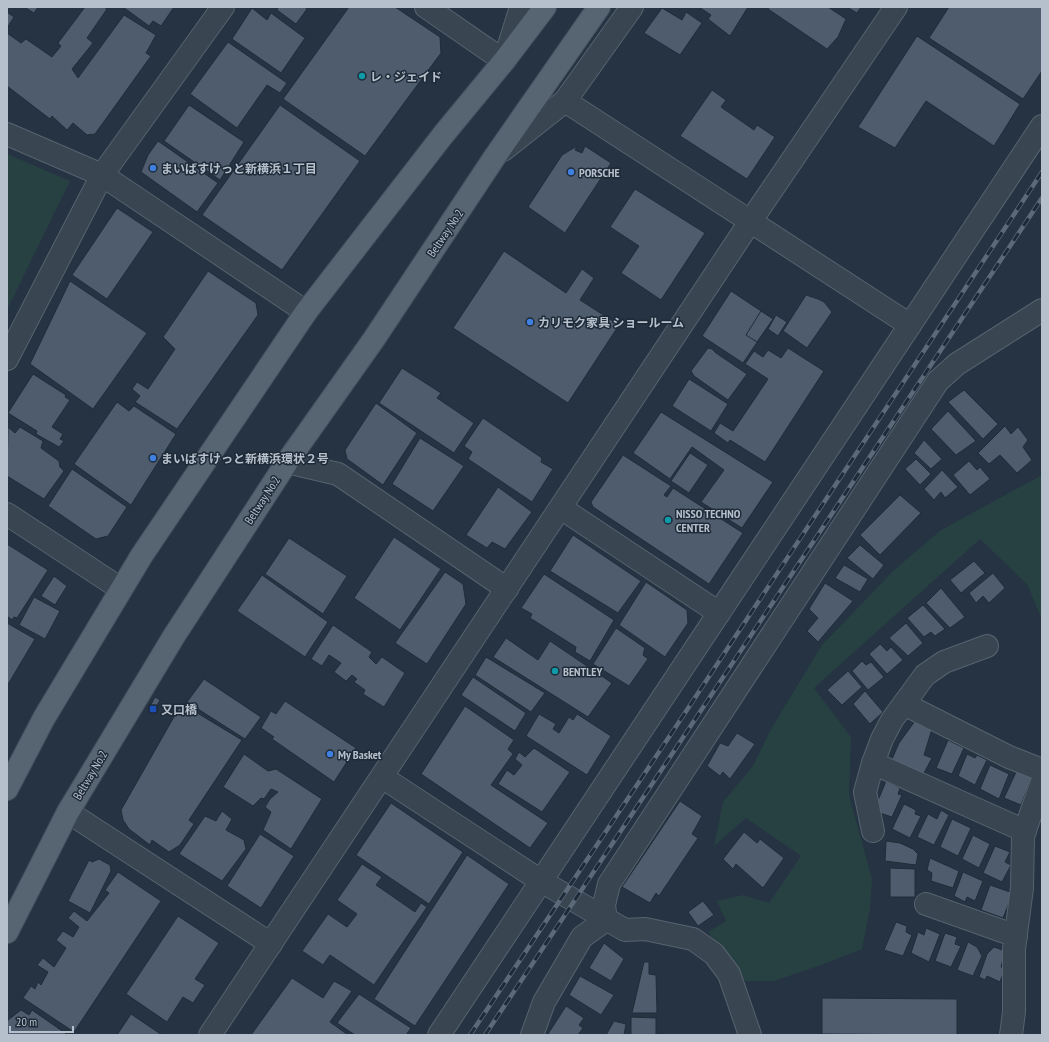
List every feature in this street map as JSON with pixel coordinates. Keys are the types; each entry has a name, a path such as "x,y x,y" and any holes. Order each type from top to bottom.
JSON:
{"main road":[{"path":"7,789 44,718 121,588 306,312 443,135 504,61 545,7"},
{"name":"Beltway No.2","path":"7,932 68,812 174,636 287,462 374,339 496,155 599,7"}],"street":[{"path":"7,359 102,175 223,7"},
{"path":"426,7 504,61 521,7"},
{"path":"496,155 564,101 632,7"},
{"path":"210,1035 750,222 896,7"},
{"path":"564,101 910,325"},
{"path":"439,1035 1042,126"},
{"path":"7,134 102,175 306,312"},
{"path":"606,920 604,905 609,884 938,381 957,364 1042,310"},
{"path":"287,462 338,474 507,589"},
{"path":"561,508 719,613"},
{"path":"7,514 121,588"},
{"path":"873,832 865,792 873,763 892,720 925,675 931,670 944,662 987,646"},
{"path":"904,704 1009,757 1042,770"},
{"path":"873,763 1025,832"},
{"path":"382,777 542,881 625,930 645,929 693,939 714,954 729,974 750,1035"},
{"path":"1011,1035 1014,1012 1014,949 1022,888 1025,832 1042,782"},
{"path":"68,812 271,944"},
{"path":"926,904 1016,936"},
{"path":"532,1035 544,1002 582,937 606,920"}],"green space":[{"path":"7,154 70,181 7,310"},
{"path":"1042,475 1042,620 1027,584 980,539 814,688 851,737 849,795 872,879 870,909 862,949 774,981 745,981 708,932 726,921 717,901 743,895 769,903 801,856 746,818 714,846 723,802 753,766 771,729 822,645 893,571 941,530"}],"building":[{"path":"24,7 38,7 34,13"},
{"path":"85,7 104,7 107,9 87,38 93,43 72,69 78,78 124,15 156,35 146,53 151,56 95,134 87,135 73,123 67,130 52,116 50,119 7,86 7,33 21,43 26,39 52,57 61,46 58,43"},
{"path":"123,7 174,7 161,26 153,21 149,26"},
{"path":"278,7 305,7 307,9 296,24 277,10"},
{"name":"レ・ジェイド","path":"349,7 395,7 440,37 441,53 365,156 283,99"},
{"path":"699,7 748,7 730,36 708,19 711,15"},
{"path":"769,7 828,7 846,19 838,37 827,49 768,9"},
{"path":"847,7 861,7 857,13"},
{"path":"949,7 1042,7 1042,71 1023,99 929,38"},
{"path":"252,8 267,20 271,13 305,38 281,73 232,39"},
{"path":"662,8 682,20 686,12 702,23 680,55 644,33"},
{"path":"7,12 14,17 7,28"},
{"path":"917,36 1020,104 994,146 926,101 895,148 858,127"},
{"path":"228,42 287,83 280,93 267,85 237,128 190,94"},
{"path":"712,90 726,100 721,107 754,130 757,125 775,137 747,179 680,136"},
{"path":"189,105 244,142 220,180 164,141"},
{"path":"280,105 360,161 282,270 202,215"},
{"path":"158,141 218,183 197,212 141,172 148,155"},
{"path":"577,146 575,150 582,153 585,146 611,163 565,233 528,207 562,155"},
{"path":"635,189 705,233 661,300 621,273 639,246 610,227"},
{"path":"117,208 153,232 107,299 72,275"},
{"path":"504,251 566,293 582,269 594,278 580,300 619,325 568,403 453,328"},
{"path":"208,271 256,303 258,315 177,429 135,402 140,396 132,389 137,382 148,389 175,349 163,337"},
{"path":"70,281 147,333 93,409 30,364"},
{"path":"731,291 773,319 743,363 702,336"},
{"path":"806,295 824,302 832,312 807,348 783,331"},
{"path":"761,311 773,319 757,342 746,335"},
{"path":"776,315 787,322 778,336 768,329"},
{"path":"708,348 712,349 747,374 728,400 694,376 691,371"},
{"path":"788,348 824,371 765,462 730,440 728,443 714,433 720,423 733,431 768,379 745,364 754,351 763,357 768,350 781,358"},
{"path":"402,368 441,393 437,398 474,423 454,453 379,403"},
{"path":"33,374 66,395 65,397 70,400 52,427 63,434 60,439 64,441 59,447 36,434 37,431 8,413"},
{"path":"689,379 728,404 711,431 672,406"},
{"path":"964,390 998,424 983,439 948,402"},
{"path":"117,402 129,411 134,406 176,434 131,505 74,464"},
{"path":"376,403 417,433 383,485 347,459 345,450"},
{"path":"948,411 976,441 956,455 931,429"},
{"path":"661,412 773,482 742,528 701,502 724,470 692,447 670,479 633,453"},
{"path":"483,418 542,458 541,462 553,469 532,502 468,459 472,452 464,446"},
{"path":"1005,426 1011,434 1018,427 1028,440 1023,447 1032,460 1017,473 1000,455 989,464 978,453"},
{"path":"8,427 15,433 20,427 43,441 41,448 59,461 60,467 64,471 44,499 7,476"},
{"path":"420,438 464,466 433,511 392,484"},
{"path":"924,440 942,459 931,469 914,453"},
{"path":"690,453 708,465 689,493 671,481"},
{"name":"NISSO TECHNO CENTER","path":"623,455 671,486 664,495 667,497 673,488 743,533 709,584 593,507 591,502"},
{"path":"916,459 931,474 920,485 905,469"},
{"path":"969,461 977,470 980,467 990,479 970,495 953,475"},
{"path":"72,469 127,507 108,536 96,539 48,506"},
{"path":"942,470 958,487 945,498 941,492 934,500 924,489"},
{"path":"498,487 532,512 505,549 492,542 487,548 466,535"},
{"path":"900,495 921,513 880,555 860,535"},
{"path":"573,535 641,581 618,613 550,571"},
{"path":"394,537 441,569 400,630 354,598"},
{"path":"289,538 347,576 323,614 265,574"},
{"path":"7,544 48,570 17,618 14,617 12,620 7,616"},
{"path":"860,545 884,565 873,579 847,558"},
{"path":"974,561 985,573 961,593 950,580"},
{"path":"844,565 868,579 860,592 835,578"},
{"path":"445,572 463,584 466,604 427,664 395,643"},
{"path":"993,573 1005,588 989,603 983,596 976,603 969,593"},
{"path":"544,574 614,620 590,661 575,652 576,647 530,618 532,614 521,608"},
{"path":"262,575 328,622 305,657 237,611"},
{"path":"54,576 67,586 55,605 41,596"},
{"path":"646,582 687,610 688,623 665,657 619,625"},
{"path":"825,583 853,601 818,642 807,631 818,618 809,609"},
{"path":"941,588 965,617 950,628 926,603"},
{"path":"34,597 60,611 45,639 19,625"},
{"path":"923,605 945,629 935,636 931,632 924,637 907,618"},
{"path":"7,623 35,639 7,686"},
{"path":"906,623 923,643 908,656 889,638"},
{"path":"333,625 372,652 369,657 376,664 382,657 405,673 384,707 363,694 365,690 354,682 357,679 352,675 346,681 334,672 341,663 329,655 322,666 311,659"},
{"path":"616,628 645,648 643,655 648,659 629,686 593,664"},
{"name":"BENTLEY","path":"506,638 538,660 550,641 612,683 588,717 493,657"},
{"path":"880,644 887,651 891,647 903,660 887,674 869,654"},
{"path":"486,657 545,693 531,712 475,675"},
{"path":"862,661 866,665 871,662 884,677 868,690 852,671"},
{"path":"848,671 862,687 842,705 827,690"},
{"path":"473,677 526,713 515,731 461,695"},
{"path":"204,679 261,717 245,739 187,702"},
{"path":"865,691 883,712 870,724 853,704"},
{"path":"155,697 160,700 154,711 149,708"},
{"path":"285,701 356,748 334,782 272,739 274,737 261,728 271,711 276,714"},
{"path":"465,706 514,740 508,749 513,754 491,785 548,823 530,848 421,774"},
{"path":"179,708 189,708 242,740 189,820 194,824 180,845 169,852 152,840 150,845 129,829 123,820 121,810"},
{"path":"539,714 556,724 553,729 559,733 569,717 573,720 577,714 611,736 587,775 526,736"},
{"path":"915,721 932,729 924,755 932,758 923,775 892,759 899,743"},
{"path":"737,733 755,744 730,779 723,772 720,776 707,766 720,743 728,746"},
{"path":"948,740 964,748 952,774 936,768"},
{"path":"534,748 570,772 542,812 498,784 507,770 514,775 522,765 515,759 519,752 525,757"},
{"path":"244,754 268,771 276,769 322,799 291,849 263,830 271,812 265,807 270,799 278,792 271,789 264,799 261,798 253,806 223,787"},
{"path":"967,754 975,758 977,755 987,760 975,785 958,776"},
{"path":"990,765 1009,774 999,799 980,789"},
{"path":"1016,772 1032,777 1021,805 1004,798"},
{"path":"886,781 900,788 898,794 902,795 892,817 880,813 877,803"},
{"path":"680,801 702,816 692,834 698,838 659,896 656,893 650,903 622,887"},
{"path":"391,803 463,852 429,904 356,855"},
{"path":"904,804 916,810 915,814 921,816 910,838 892,829"},
{"path":"941,810 949,815 934,845 917,837 928,814 937,819"},
{"path":"222,811 232,819 226,830 244,840 246,849 222,881 179,854 205,816 216,821"},
{"path":"952,819 971,828 958,856 940,847"},
{"path":"744,832 757,843 760,839 784,858 763,888 736,864 733,869 723,859"},
{"path":"260,834 294,856 261,908 227,886"},
{"path":"973,835 990,844 979,868 962,859"},
{"path":"886,841 900,843 913,849 918,854 916,865 885,861"},
{"path":"995,846 1010,852 1005,862 1011,865 1002,882 983,873"},
{"path":"467,855 509,884 415,1026 374,999"},
{"path":"930,858 959,871 953,888 931,881 932,873 927,870"},
{"path":"99,859 110,865 111,871 90,913 68,901 89,860 92,862"},
{"path":"362,864 382,877 376,885 415,912 421,903 427,907 374,985 330,955 323,965 302,951 328,914 347,927 357,914 337,900"},
{"path":"890,868 915,869 915,897 890,897"},
{"path":"118,872 161,901 74,1032 23,998 31,986 35,989 38,982 41,985 48,972 37,965 43,958 54,967 66,948 56,940 63,931 73,937 79,927 68,918 74,911 87,921 109,893 105,890"},
{"path":"963,872 983,881 975,901 967,897 965,902 954,896"},
{"path":"990,885 1013,893 1003,918 981,910"},
{"path":"703,901 714,915 698,926 688,912"},
{"path":"178,916 219,943 195,979 205,985 193,1003 183,997 167,1022 126,994"},
{"path":"896,922 907,926 906,932 912,935 903,956 884,950"},
{"path":"926,928 940,934 929,962 911,953 918,932 924,935"},
{"path":"945,933 957,937 955,944 961,946 951,967 935,961"},
{"path":"968,942 977,947 982,956 973,976 957,970"},
{"path":"604,943 624,959 611,981 589,968"},
{"path":"994,947 1005,951 1001,967 1005,968 1000,982 987,976 985,980 979,977 987,954"},
{"path":"644,962 649,962 649,974 656,975 657,1013 632,1013"},
{"path":"580,976 614,995 601,1015 569,995"},
{"path":"292,978 323,998 334,981 352,991 330,1022 348,1035 251,1035"},
{"path":"359,994 411,1028 406,1035 355,1035 337,1023"},
{"path":"822,998 957,999 957,1035 822,1034"},
{"path":"566,1006 584,1018 579,1025 583,1028 578,1035 548,1034"},
{"path":"21,1010 29,1015 32,1010 68,1035 7,1035 8,1020"},
{"path":"131,1014 162,1035 117,1035"},
{"path":"631,1017 656,1018 656,1035 631,1035"},
{"path":"614,1021 626,1024 624,1035 606,1035"}],"railway":[{"path":"470,1035 677,725 1042,172"},
{"path":"485,1035 1042,198"}],"place":[{"name":"レ・ジェイド","path":"362,76"},
{"name":"まいばすけっと新横浜１丁目","path":"153,168"},
{"name":"PORSCHE","path":"571,172"},
{"name":"カリモク家具 ショールーム","path":"530,322"},
{"name":"まいばすけっと新横浜環状２号","path":"153,458"},
{"name":"NISSO TECHNO CENTER","path":"668,520"},
{"name":"BENTLEY","path":"555,671"},
{"name":"又口橋","path":"153,709"},
{"name":"My Basket","path":"330,754"}]}
